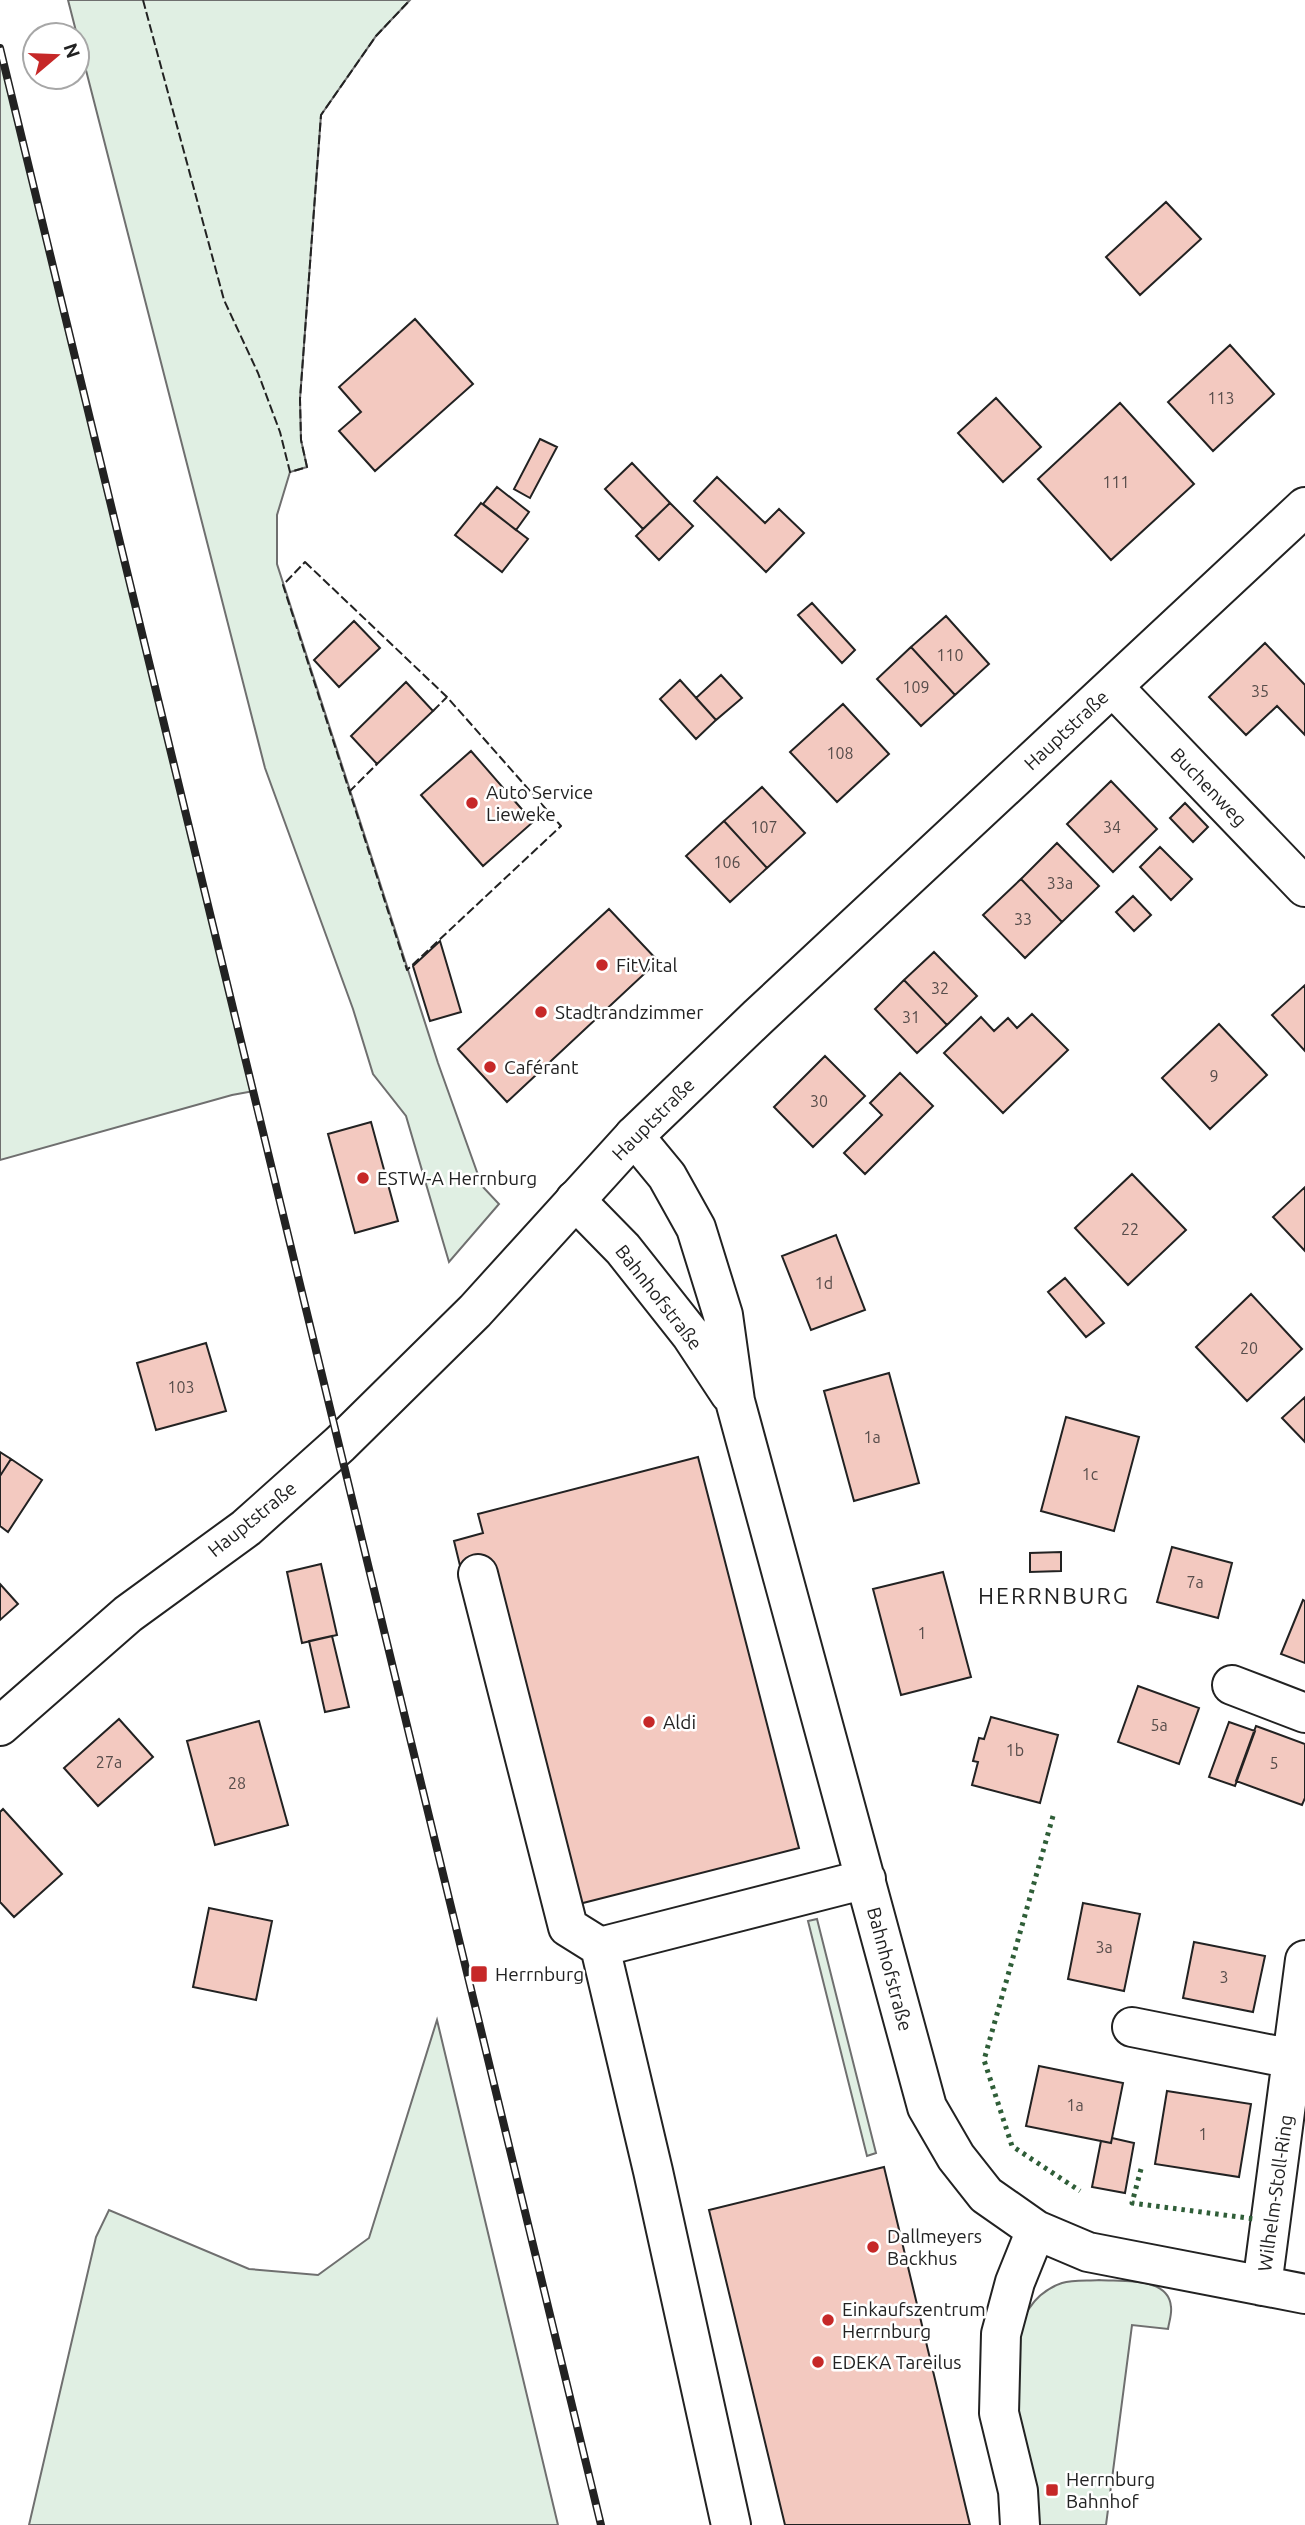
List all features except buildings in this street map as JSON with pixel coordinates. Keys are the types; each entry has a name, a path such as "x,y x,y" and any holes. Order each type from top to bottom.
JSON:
{"street":[{"name":"Hauptstraße","path":"0,1726 128,1614 246,1528 340,1444 475,1311 634,1136 1305,507"},
{"name":"Buchenweg","path":"1113,687 1305,887"},
{"name":"Bahnhofstraße","path":"634,1136 667,1176 696,1228 723,1315 735,1401 927,2106 956,2157 986,2195 1036,2230 1088,2252 1305,2294"},
{"name":"Bahnhofstraße","path":"575,1200 623,1249 691,1335 735,1401"},
{"path":"478,1574 568,1927 600,1947 732,2525"},
{"path":"1232,1685 1305,1713"},
{"path":"600,1947 866,1879"},
{"name":"Wilhelm-Stoll-Ring","path":"1262,2286 1305,1960"},
{"path":"1132,2027 1293,2059"},
{"path":"1020,2525 1018,2491 999,2413 1001,2334 1015,2282 1036,2230"}],"green space":[{"path":"68,0 410,0 376,36 321,115 300,399 301,440 307,467 290,472 277,515 277,564 438,1063 482,1186 499,1204 449,1262 406,1116 373,1074 353,1009 265,768 91,90 91,21 73,21"},
{"path":"0,48 254,1091 0,1160"},
{"path":"817,1919 876,2153 867,2156 808,1921"},
{"path":"437,2020 558,2525 29,2525 96,2237 109,2210 249,2269 318,2275 369,2238"},
{"path":"1131,2281 1153,2285 1162,2290 1171,2307 1168,2329 1132,2325 1106,2525 1039,2525 1018,2429 1014,2392 1014,2356 1021,2324 1036,2299 1062,2283"}],"railway":[{"path":"0,48 601,2525"}],"hedge":[{"path":"1053,1816 984,2060 1012,2146 1080,2191"},
{"path":"1141,2169 1132,2203 1255,2217"}],"fence":[{"path":"143,0 224,300 258,373 280,432 290,472 307,467 301,440 300,399 321,115 376,36 410,0"},
{"path":"305,562 447,697 561,826 407,970 283,585 305,562"},
{"path":"433,711 447,697"},
{"path":"349,792 377,764"}],"place":[{"name":"Auto Service Lieweke","path":"472,803"},
{"name":"FitVital","path":"602,965"},
{"name":"Stadtrandzimmer","path":"541,1012"},
{"name":"Caférant","path":"490,1067"},
{"name":"ESTW-A Herrnburg","path":"363,1178"},
{"name":"Aldi","path":"649,1722"},
{"name":"Herrnburg","path":"479,1974"},
{"name":"Dallmeyers Backhus","path":"873,2247"},
{"name":"Einkaufszentrum Herrnburg","path":"828,2320"},
{"name":"EDEKA Tareilus","path":"818,2362"},
{"name":"Herrnburg Bahnhof","path":"1052,2490"}],"district":[{"name":"HERRNBURG","path":"1054,1595"}]}
